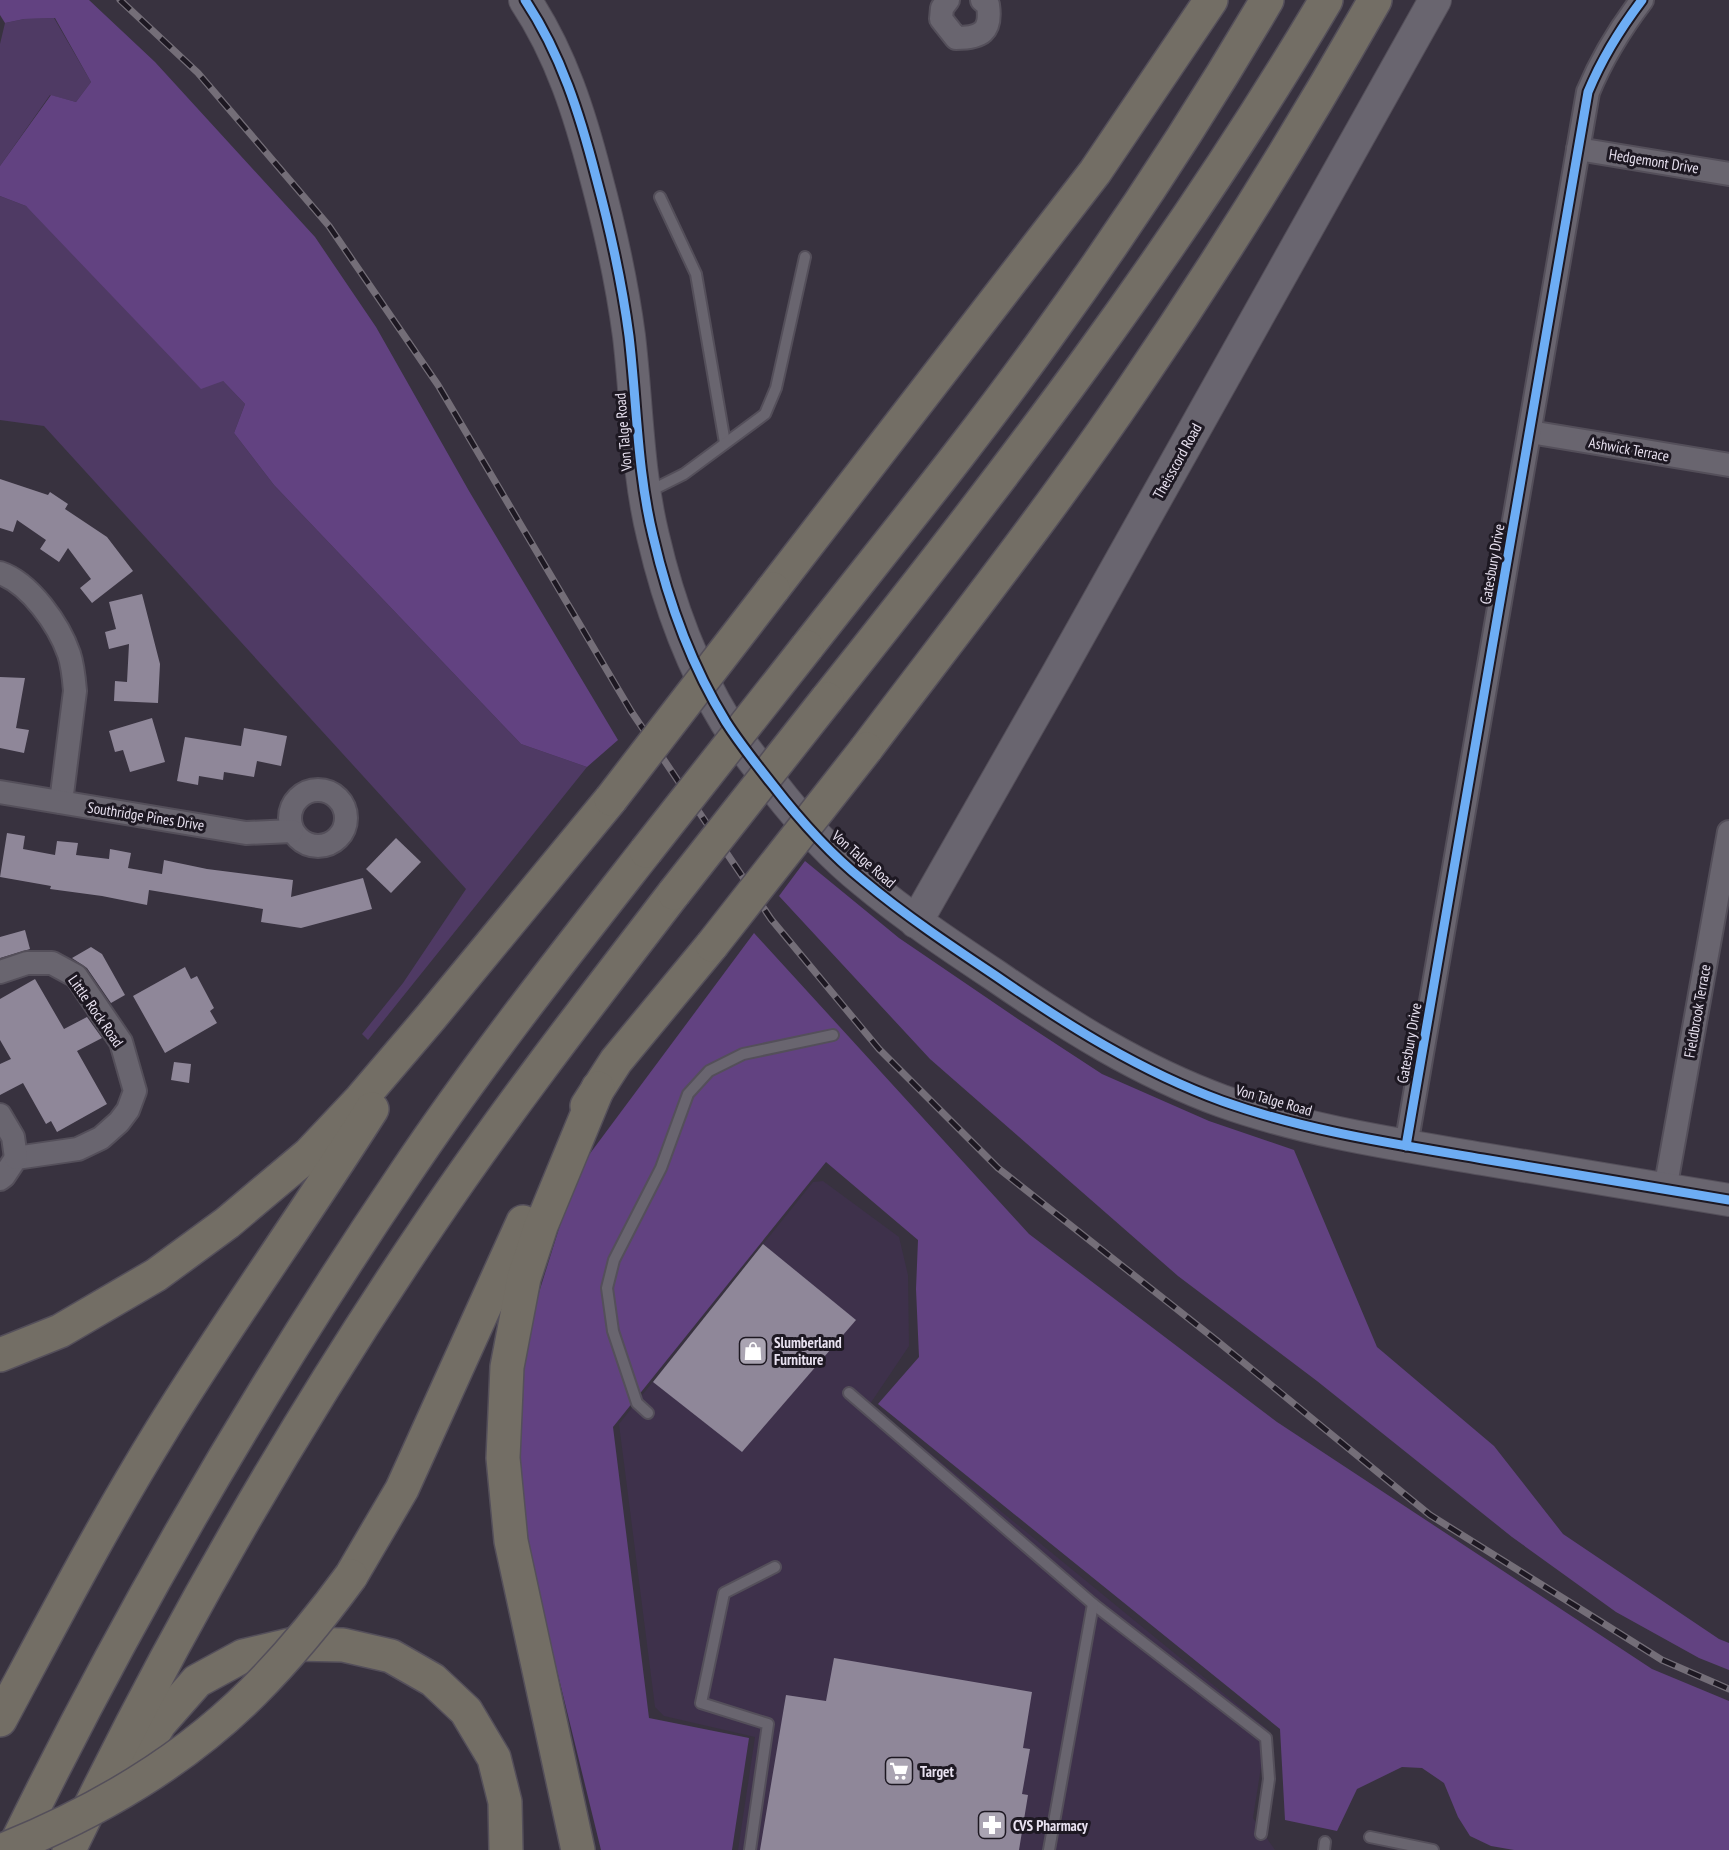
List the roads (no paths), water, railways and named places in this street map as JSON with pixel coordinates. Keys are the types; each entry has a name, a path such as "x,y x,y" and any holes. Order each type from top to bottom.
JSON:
{"highway":[{"path":"0,1355 60,1331 156,1275 227,1223 309,1155 361,1099 611,799 1095,172 1211,0"},
{"path":"13,1850 76,1722 179,1534 288,1351 412,1163 531,1000 981,426 1046,338 1174,150 1268,0"},
{"path":"69,1850 154,1678 206,1584 365,1321 493,1133 555,1048 1011,464 1081,369 1205,192 1326,0"},
{"path":"3,1850 69,1822 110,1800 167,1764 252,1693 316,1623 351,1576 402,1490 524,1221 598,1088 616,1062 712,945 866,749 1050,504 1133,389 1208,278 1265,187 1375,0"},
{"path":"0,1720 95,1543 160,1432 431,1017"},
{"path":"578,1850 511,1541 503,1458 507,1367 524,1278 541,1226 598,1088"},
{"path":"97,1791 139,1758 160,1723 197,1681 243,1656 294,1644 343,1645 391,1656 433,1680 466,1711 494,1758 506,1802 506,1850"}],"street":[{"name":"Von Talge Road","path":"525,0 555,53 573,98 610,234 628,334 645,494 652,531 675,614 688,647 724,719 743,747 809,829 861,879 916,922 1077,1030 1149,1070 1222,1101 1348,1136 1729,1200"},
{"path":"948,0 942,8 941,19 956,38 975,38 987,26 990,17 988,6 982,0"},
{"name":"Theisscord Road","path":"916,922 1435,0"},
{"name":"Gatesbury Drive","path":"1406,1146 1588,92 1599,64 1642,0"},
{"name":"Hedgemont Drive","path":"1578,149 1729,174"},
{"name":"Ashwick Terrace","path":"1530,432 1729,465"},
{"path":"0,573 21,585 45,609 55,623 69,654 75,691 61,802"},
{"name":"Southridge Pines Drive","path":"0,792 246,833 292,831"},
{"name":"Fieldbrook Terrace","path":"1665,1190 1729,832"},
{"name":"Little Rock Road","path":"0,972 27,963 52,963 76,976 121,1042 135,1091 124,1116 101,1138 78,1149 16,1158"},
{"path":"0,1115 13,1137 16,1158 0,1179"}],"lane":[{"path":"660,197 696,274 725,443"},
{"path":"645,494 684,474 765,414 776,388 805,256"},
{"path":"648,1413 637,1403 613,1331 607,1288 614,1260 661,1168 688,1094 709,1071 743,1054 833,1035"},
{"path":"849,1394 1093,1604 1266,1738 1269,1779 1261,1834"},
{"path":"750,1850 768,1724 700,1703 724,1593 775,1567"},
{"path":"1048,1850 1093,1604"},
{"path":"1370,1837 1433,1850"}],"railway":[{"path":"120,0 198,73 329,226 438,385 631,711 771,919 879,1049 998,1168 1216,1340 1430,1515 1662,1660 1729,1689"}],"place":[{"name":"Slumberland Furniture","path":"753,1351"},
{"name":"Target","path":"899,1771"},
{"name":"CVS Pharmacy","path":"992,1825"}]}
